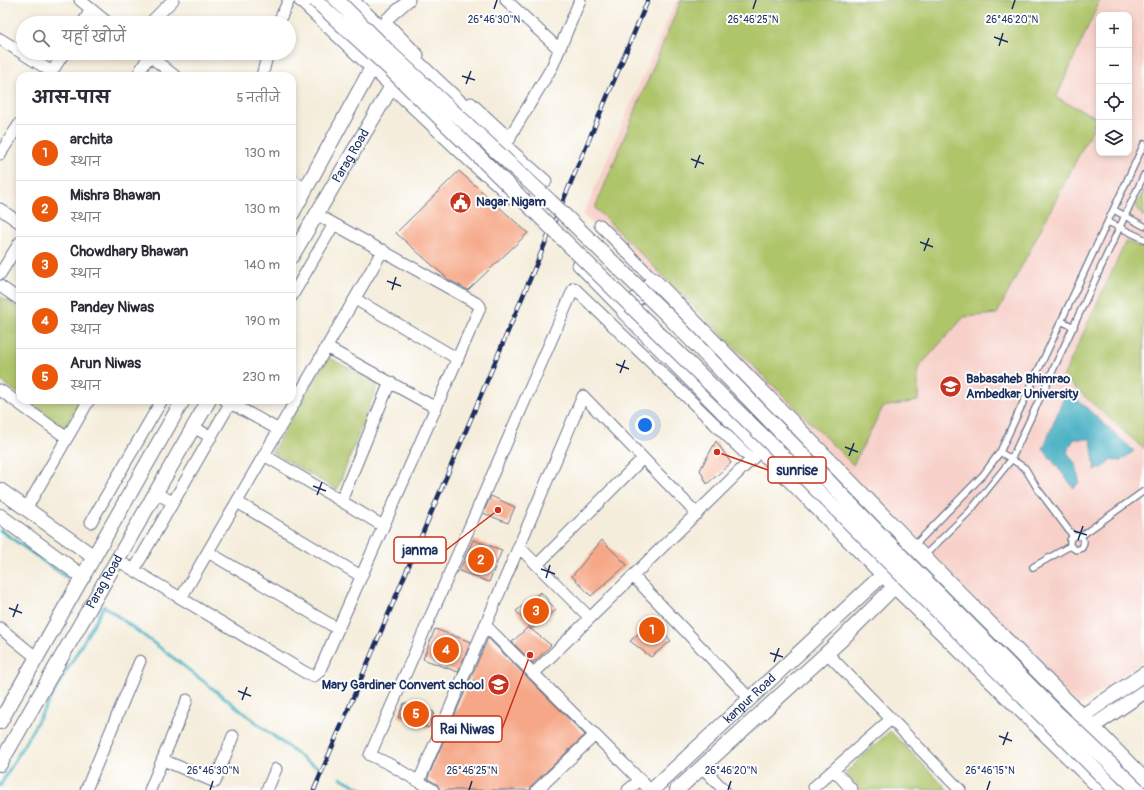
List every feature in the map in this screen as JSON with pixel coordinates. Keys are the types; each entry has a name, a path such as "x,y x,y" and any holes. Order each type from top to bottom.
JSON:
{"street":[{"path":"80,0 100,16"},
{"path":"157,16 173,0"},
{"path":"281,16 289,0"},
{"path":"301,0 526,211"},
{"path":"315,0 387,66 769,442 1116,790"},
{"path":"337,0 391,54 550,201 663,312 1054,710 1138,790"},
{"path":"351,0 414,60 508,142"},
{"path":"408,0 387,19 387,23 546,181"},
{"path":"506,0 559,49"},
{"path":"483,172 486,172 504,151 552,67 580,0"},
{"path":"87,16 91,9"},
{"name":"Parag Road","path":"296,207 372,67 391,38"},
{"path":"0,39 16,50"},
{"path":"31,60 48,72"},
{"path":"52,72 60,60"},
{"path":"139,72 145,60"},
{"path":"155,60 170,72"},
{"path":"263,72 266,60"},
{"name":"Parag Road","path":"296,251 324,218 392,86 414,60"},
{"path":"0,154 4,141 16,130"},
{"path":"296,182 306,190"},
{"path":"0,209 16,220"},
{"path":"225,404 201,431 125,565 306,673 314,676 319,672 458,359 480,306 324,218 297,276"},
{"path":"600,225 1144,780"},
{"path":"0,274 16,248"},
{"path":"296,400 383,250"},
{"path":"578,265 624,312 756,455"},
{"path":"624,312 654,280"},
{"path":"0,286 16,297"},
{"path":"433,790 389,764 370,755 574,288 883,574 1102,790"},
{"path":"355,299 458,359"},
{"path":"326,347 436,408"},
{"path":"341,501 390,382"},
{"path":"0,390 16,401"},
{"path":"419,782 583,396 697,514"},
{"path":"20,404 67,438"},
{"path":"26,509 87,404"},
{"path":"91,522 160,404"},
{"name":"Parag Road","path":"0,722 181,404"},
{"name":"Parag Road","path":"0,764 93,602 125,565 201,431 208,404"},
{"path":"233,404 279,430"},
{"path":"181,598 294,404"},
{"path":"264,455 383,526"},
{"path":"534,673 756,455"},
{"path":"537,565 643,458"},
{"path":"0,490 94,558"},
{"path":"237,502 361,576"},
{"path":"0,516 83,577"},
{"name":"kanpur Road","path":"651,790 913,546"},
{"path":"519,547 590,618"},
{"path":"208,552 338,629"},
{"path":"677,790 827,653 924,557"},
{"path":"633,576 750,699"},
{"path":"75,590 93,602"},
{"path":"485,625 651,790"},
{"path":"0,628 37,658"},
{"path":"827,653 960,790"},
{"path":"90,789 140,661"},
{"path":"1050,738 1144,674"},
{"path":"1060,748 1144,692"},
{"path":"150,790 187,700"},
{"path":"814,787 891,720"},
{"path":"537,790 595,735"},
{"path":"163,760 215,782 233,736"},
{"path":"680,764 697,772 724,790"},
{"path":"267,790 276,769"},
{"path":"834,770 852,790"},
{"path":"628,790 640,780"}],"lane":[{"path":"913,546 984,475 1000,452 1144,144"},
{"path":"924,557 970,511 1011,460 1144,175"},
{"path":"1114,210 1144,226"},
{"path":"1108,222 1144,239"},
{"path":"1061,321 1074,327"},
{"path":"1000,452 1026,468 1037,488 1073,536"},
{"path":"1073,536 1081,536 1144,491"},
{"path":"1070,546 1070,540 1073,536"},
{"path":"1070,546 1076,550 1082,548 1084,542 1081,536"},
{"path":"1033,567 1070,546"}],"shaded area":[{"name":"Babasaheb Bhimrao Ambedkar University","path":"676,0 1144,0 1144,661 1078,706 934,557 583,215"}],"green space":[{"path":"681,0 1100,0 1056,98 1096,117 1096,122 997,314 964,317 918,368 918,401 883,407 853,465 595,208"},
{"path":"1144,190 1144,217 1136,206"},
{"path":"1126,241 1144,249 1144,449 1063,377"},
{"path":"0,296 16,306 16,392 0,380"},
{"path":"328,357 378,384 337,490 272,452"},
{"path":"32,404 79,404 65,428"},
{"path":"890,731 948,790 861,790 845,773"}],"water":[{"path":"1067,390 1134,451 1120,461 1111,459 1103,468 1095,470 1091,439 1074,439 1067,452 1076,465 1079,482 1074,488 1043,449"}],"building":[{"name":"Nagar Nigam","path":"459,171 528,233 468,290 449,280 396,233"},
{"path":"716,441 731,463 707,484 700,470"},
{"path":"491,496 515,507 508,523 483,513"},
{"path":"473,540 502,550 489,582 459,571"},
{"path":"602,540 627,565 591,596 572,576"},
{"path":"541,592 556,610 531,629 516,611"},
{"path":"654,620 671,641 651,657 630,641"},
{"path":"528,627 551,645 533,663 512,642"},
{"path":"435,629 471,642 458,672 423,659"},
{"name":"Mary Gardiner Convent school","path":"488,638 585,735 532,785 530,790 440,790 437,784 428,779 428,777"},
{"path":"404,703 434,712 429,728 398,717"}],"waterway":[{"path":"0,530 66,577"},
{"path":"0,786 104,606 306,761 318,767"},
{"path":"341,778 364,790"}],"railway":[{"path":"314,790 648,0"}],"place":[{"name":"Nagar Nigam","path":"461,202"},
{"name":"Babasaheb Bhimrao Ambedkar University","path":"951,386"},
{"name":"sunrise","path":"717,452"},
{"name":"janma","path":"498,510"},
{"name":"Mishra Bhawan","path":"481,560"},
{"name":"Chowdhary Bhawan","path":"536,611"},
{"name":"archita","path":"652,630"},
{"name":"Pandey Niwas","path":"446,650"},
{"name":"Rai Niwas","path":"530,655"},
{"name":"Mary Gardiner Convent school","path":"499,685"},
{"name":"Arun Niwas","path":"416,714"}]}
